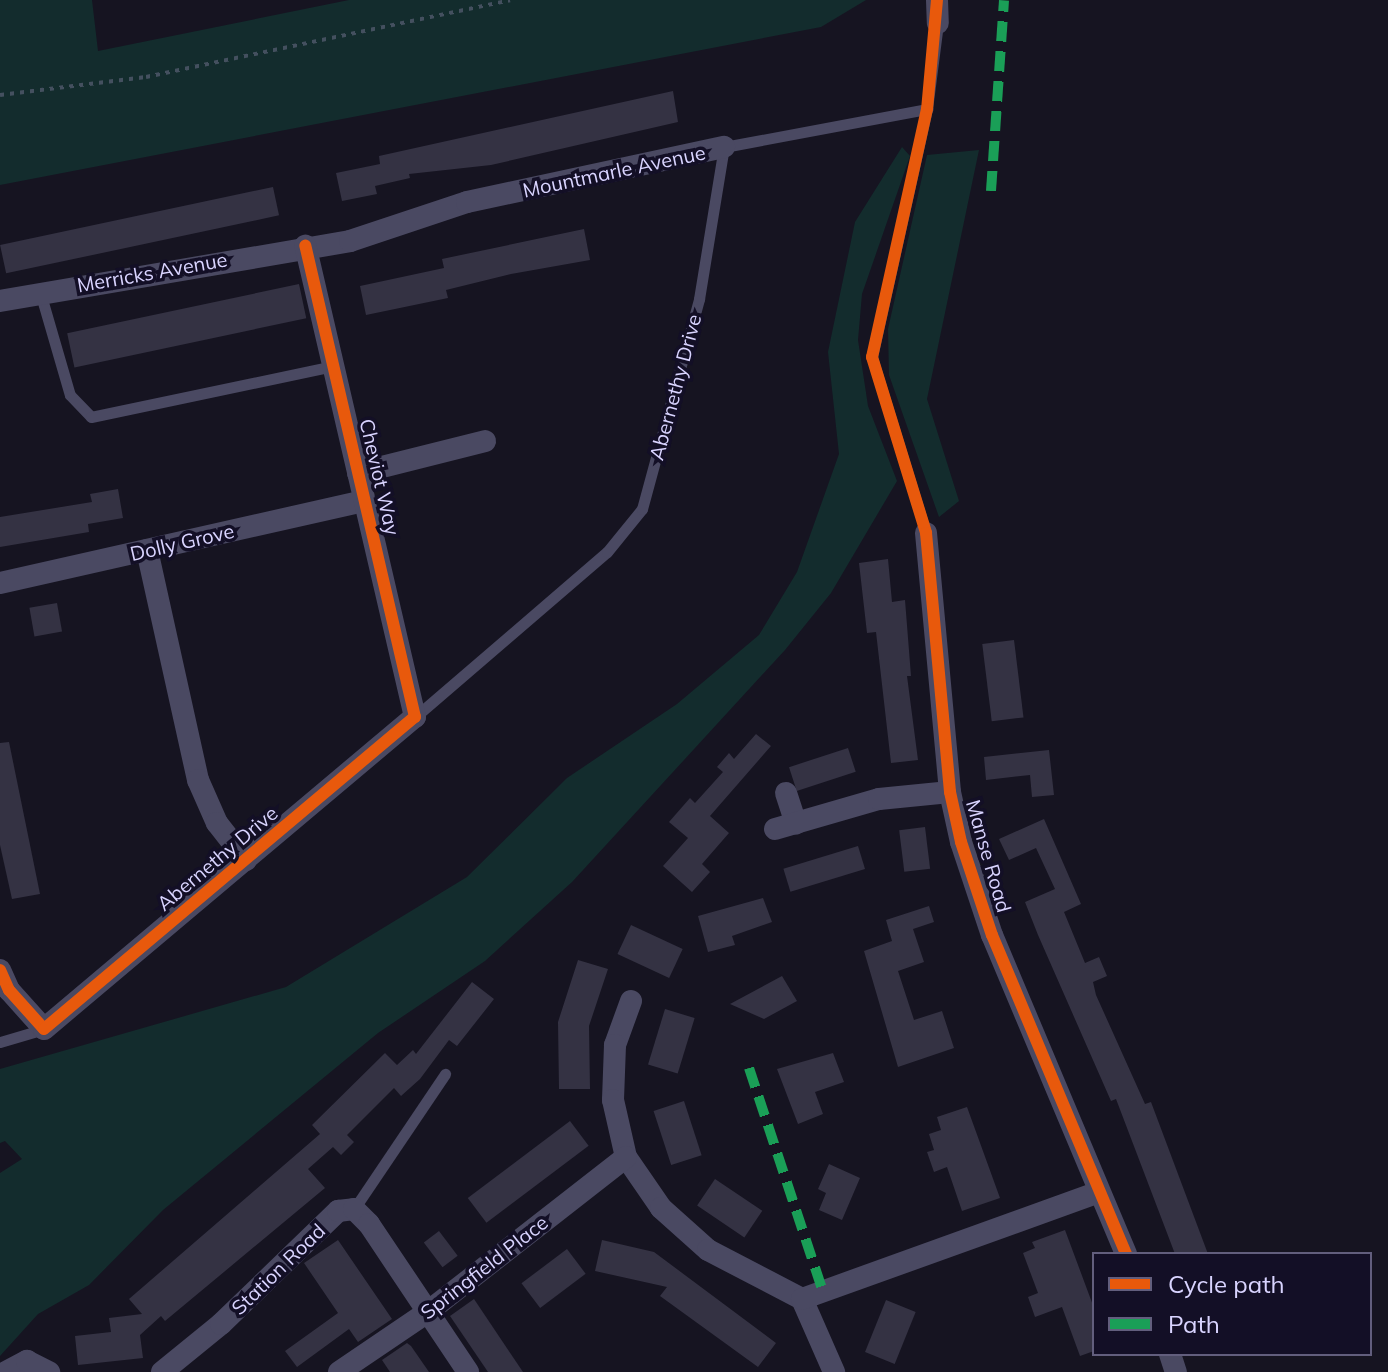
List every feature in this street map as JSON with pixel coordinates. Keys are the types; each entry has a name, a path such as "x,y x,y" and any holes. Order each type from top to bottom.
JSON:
{"street":[{"path":"937,0 938,23"},
{"name":"Mountmarle Avenue","path":"305,246 350,241 467,202 724,147"},
{"name":"Merricks Avenue","path":"0,301 40,291 305,246"},
{"name":"Cheviot Way","path":"305,246 415,717"},
{"path":"358,473 485,441"},
{"name":"Dolly Grove","path":"0,583 365,501"},
{"name":"Manse Road","path":"926,533 950,792 961,842 992,935 1125,1252"},
{"path":"147,550 198,780 217,823 246,860"},
{"name":"Abernethy Drive","path":"44,1029 415,717"},
{"path":"786,793 785,826 879,799 950,792"},
{"path":"0,970 9,990 44,1029"},
{"path":"631,1001 615,1045 613,1100 626,1157 661,1208 708,1250 802,1299 834,1372"},
{"name":"Springfield Place","path":"339,1372 429,1311 626,1157"},
{"path":"802,1299 1099,1192"},
{"path":"354,1209 429,1311 468,1372"},
{"name":"Station Road","path":"162,1372 221,1324 338,1211 354,1209"},
{"path":"6,1372 27,1361 49,1372"}],"lane":[{"name":"Manse Road","path":"926,533 882,403 872,357 875,329 927,109 938,23"},
{"name":"Mountmarle Avenue","path":"724,147 927,109"},
{"name":"Abernethy Drive","path":"415,717 565,591 607,552 642,509 699,299 724,147"},
{"path":"40,291 70,395 91,417 333,366"},
{"name":"Abernethy Drive","path":"0,1042 44,1029"},
{"path":"354,1209 445,1074"}],"path":[{"path":"0,95 146,77 510,0"}],"green space":[{"path":"0,0 92,0 98,51 349,0 866,0 821,27 0,185"},
{"path":"902,147 910,156 862,294 858,340 868,406 897,481 831,593 785,650 572,882 485,961 378,1033 163,1210 89,1285 38,1314 0,1356 0,1173 22,1159 5,1141 0,1143 0,1069 286,987 467,877 567,778 677,704 759,635 797,572 839,454 828,352 855,222"},
{"path":"979,150 927,399 959,501 939,517 889,375 888,329 927,155"}],"building":[{"path":"673,91 678,122 491,165 409,174 410,178 375,186 377,194 342,201 336,173 380,164 379,156"},
{"path":"273,187 279,215 6,273 0,245"},
{"path":"584,229 590,260 511,274 446,290 448,298 366,315 360,286 444,268 442,259"},
{"path":"299,284 306,318 74,368 67,333"},
{"path":"118,489 123,518 88,524 89,532 0,547 0,517 92,502 90,494"},
{"path":"888,559 892,602 905,600 911,676 907,676 918,760 891,763 876,632 867,633 859,563"},
{"path":"57,603 62,632 34,636 29,608"},
{"path":"1014,640 1024,717 992,721 982,644"},
{"path":"756,734 771,746 710,816 729,833 702,864 710,872 692,892 663,866 688,838 669,822 690,798 695,803 723,772 717,767 729,753 734,759"},
{"path":"9,742 40,894 12,899 0,845 0,743"},
{"path":"848,748 856,772 797,791 789,767"},
{"path":"1049,750 1054,795 1032,797 1030,775 986,780 984,757"},
{"path":"1044,819 1081,904 1064,912 1085,963 1099,957 1107,976 1093,982 1096,995 1145,1104 1151,1102 1207,1252 1174,1252 1116,1099 1111,1101 1025,902 1055,889 1036,848 1009,860 999,839"},
{"path":"925,827 930,869 904,872 899,830"},
{"path":"858,846 865,869 790,892 783,869"},
{"path":"763,898 772,922 732,936 735,945 708,952 698,916"},
{"path":"929,906 934,922 913,929 924,962 898,971 914,1020 942,1011 954,1048 898,1067 864,951 892,941 886,920"},
{"path":"631,925 683,949 669,978 617,954"},
{"path":"578,960 608,969 589,1026 590,1089 559,1089 558,1022"},
{"path":"782,976 797,1001 764,1019 730,1004"},
{"path":"472,982 494,999 457,1046 449,1040 420,1079 401,1096 394,1088 347,1135 354,1142 341,1155 333,1147 308,1169 325,1188 165,1321 161,1316 140,1335 143,1358 78,1365 75,1336 111,1332 109,1318 142,1314 129,1299 320,1134 312,1125 385,1053 397,1065 413,1050 416,1054"},
{"path":"665,1009 695,1018 678,1074 648,1064"},
{"path":"833,1053 844,1082 815,1092 823,1114 798,1124 777,1069"},
{"path":"684,1101 702,1155 671,1165 654,1111"},
{"path":"967,1107 1000,1198 962,1211 947,1167 934,1172 927,1152 934,1150 929,1134 941,1130 937,1117"},
{"path":"570,1121 589,1146 486,1223 468,1198"},
{"path":"829,1164 860,1178 842,1220 819,1210 826,1193 818,1189"},
{"path":"715,1179 762,1211 744,1237 697,1206"},
{"path":"1065,1230 1092,1303 1092,1352 1080,1356 1062,1307 1035,1317 1028,1297 1038,1293 1023,1253 1035,1248 1032,1242"},
{"path":"439,1231 458,1256 442,1267 424,1242"},
{"path":"338,1240 392,1319 358,1342 349,1329 297,1367 285,1351 338,1313 304,1263"},
{"path":"602,1240 654,1252 776,1343 758,1367 660,1296 667,1287 595,1271"},
{"path":"567,1249 586,1274 540,1308 521,1283"},
{"path":"474,1299 523,1372 488,1372 450,1316"},
{"path":"886,1300 916,1312 895,1364 865,1352"},
{"path":"407,1343 429,1372 390,1372 382,1360"}],"marked path":[{"path":"991,191 1004,0"},
{"path":"749,1068 823,1292"}],"cycle path":[{"path":"937,0 927,109 872,357 926,533 950,792 961,842 992,935 1125,1252"},
{"path":"0,970 9,990 44,1029 415,717 305,246"}]}
